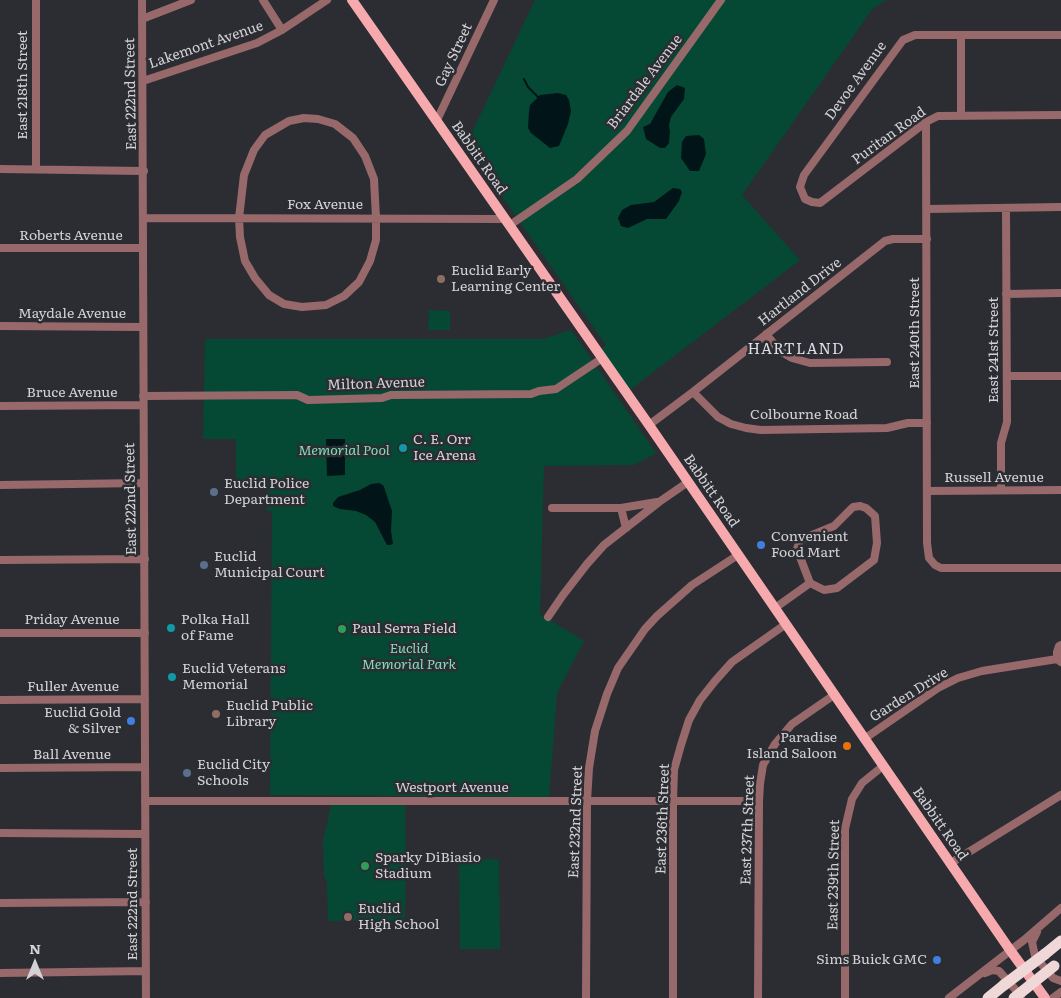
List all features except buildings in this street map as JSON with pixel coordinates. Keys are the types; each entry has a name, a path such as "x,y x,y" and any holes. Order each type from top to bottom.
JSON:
{"highway":[{"path":"988,998 1061,941"},
{"path":"1014,998 1058,964"}],"main road":[{"name":"Babbitt Road","path":"352,0 508,222 601,359 649,425 834,696 1045,998"}],"street":[{"name":"East 218th Street","path":"36,0 36,169"},
{"name":"East 222nd Street","path":"142,0 146,998"},
{"path":"142,19 191,0"},
{"path":"263,0 282,30"},
{"name":"Lakemont Avenue","path":"143,81 257,44 327,0"},
{"name":"Gay Street","path":"437,120 494,0"},
{"name":"Briardale Avenue","path":"508,222 576,179 627,131 721,0"},
{"name":"Devoe Avenue","path":"830,196 820,202 812,202 805,199 800,182 903,40 916,35 1061,35"},
{"path":"961,35 961,116"},
{"name":"Puritan Road","path":"830,196 926,122 938,116 1061,115"},
{"path":"304,118 318,119 335,124 353,138 365,156 374,179 376,240 370,262 359,282 344,296 326,305 302,307 284,304 269,295 255,278 245,260 240,237 239,218 244,176 254,150 265,135 289,121 304,118"},
{"name":"East 240th Street","path":"926,122 927,543 929,558 935,565 941,568 1061,568"},
{"path":"0,169 144,171"},
{"path":"927,209 1061,207"},
{"name":"East 241st Street","path":"1002,490 1001,449 1007,422 1006,208"},
{"name":"Fox Avenue","path":"144,218 376,218 508,222"},
{"name":"Hartland Drive","path":"649,425 886,241 893,239 927,239"},
{"name":"Roberts Avenue","path":"0,248 143,248"},
{"path":"1006,294 1061,293"},
{"name":"Maydale Avenue","path":"0,326 143,327"},
{"path":"766,334 780,351 792,358 810,363 887,362"},
{"name":"Milton Avenue","path":"143,396 297,395 308,400 386,397 394,395 531,394 556,389 601,359"},
{"path":"1007,376 1061,376"},
{"name":"Colbourne Road","path":"693,392 718,417 731,424 761,430 887,428 908,423 927,423"},
{"name":"Bruce Avenue","path":"0,406 143,405"},
{"path":"548,617 586,564 611,539 688,482"},
{"path":"0,485 144,483"},
{"name":"Russell Avenue","path":"927,491 1061,490"},
{"path":"552,508 621,508 659,502"},
{"path":"853,507 866,508 875,516 877,543 874,560 837,588 824,590 810,583 797,549 800,540 834,526 853,507"},
{"path":"621,508 626,528"},
{"name":"East 232nd Street","path":"586,998 587,801 589,768 595,731 607,694 618,668 645,630 674,600 692,585 738,555"},
{"path":"0,560 145,559"},
{"path":"775,608 810,583"},
{"name":"East 236th Street","path":"673,998 673,800 674,770 678,754 689,720 700,700 732,662 786,624"},
{"name":"Priday Avenue","path":"0,633 145,633"},
{"name":"Garden Drive","path":"864,738 938,688 958,678 982,671 1059,660 1056,652 1061,645"},
{"name":"East 237th Street","path":"758,998 759,800 763,765 774,744 792,724 834,696"},
{"name":"Fuller Avenue","path":"0,700 145,699"},
{"name":"East 239th Street","path":"845,998 846,821 852,799 862,782 883,766"},
{"name":"Ball Avenue","path":"0,768 145,767"},
{"path":"951,864 1061,795"},
{"name":"Westport Avenue","path":"145,801 759,800"},
{"path":"0,833 145,834"},
{"path":"0,903 146,902"},
{"path":"949,998 1061,908"},
{"path":"1044,922 1034,935 1032,942 1034,953 1039,963 1053,978 1061,981"},
{"path":"976,977 992,970 999,971 1004,974 1022,998"},
{"path":"0,972 146,971"},
{"path":"1053,998 1061,992"}],"green space":[{"path":"535,0 887,0 873,8 742,195 800,260 626,393 597,353 606,345 466,145"},
{"path":"429,310 450,311 450,330 428,330"},
{"name":"Euclid Memorial Park","path":"571,330 656,453 634,465 544,466 540,614 584,641 557,693 549,797 270,795 272,511 267,511 267,484 236,484 236,439 203,439 205,339 543,339"},
{"name":"Sparky DiBiasio Stadium","path":"332,802 405,802 405,920 328,921 323,841"},
{"path":"499,859 500,949 460,949 459,860"}],"shaded area":[{"path":"677,85 685,88 684,99 671,117 669,143 665,148 660,148 646,139 643,127 650,124 668,92"},
{"path":"558,93 566,95 571,111 559,146 550,148 531,133 528,128 529,111 530,105 540,95"},
{"path":"699,135 704,139 706,154 699,171 690,171 681,158 682,142 686,136"},
{"path":"673,188 680,189 682,192 679,201 666,219 647,219 628,228 621,226 618,218 622,210 631,205 654,202"},
{"path":"326,439 345,439 345,475 327,476"},
{"path":"379,483 384,487 392,511 391,531 393,544 390,545 387,545 375,522 366,515 333,506 338,497 360,490 371,484"}],"waterway":[{"path":"524,79 528,87 538,97"}],"place":[{"name":"Euclid Early Learning Center","path":"441,279"},
{"name":"C. E. Orr Ice Arena","path":"403,448"},
{"name":"Euclid Police Department","path":"214,492"},
{"name":"Convenient Food Mart","path":"761,545"},
{"name":"Euclid Municipal Court","path":"204,565"},
{"name":"Polka Hall of Fame","path":"171,628"},
{"name":"Paul Serra Field","path":"342,629"},
{"name":"Euclid Veterans Memorial","path":"172,677"},
{"name":"Euclid Public Library","path":"216,714"},
{"name":"Euclid Gold & Silver","path":"131,721"},
{"name":"Paradise Island Saloon","path":"847,746"},
{"name":"Euclid City Schools","path":"187,773"},
{"name":"Sparky DiBiasio Stadium","path":"365,866"},
{"name":"Euclid High School","path":"348,917"},
{"name":"Sims Buick GMC","path":"937,960"}],"district":[{"name":"HARTLAND","path":"796,350"}],"park label":[{"name":"Memorial Pool","path":"344,451"}]}
